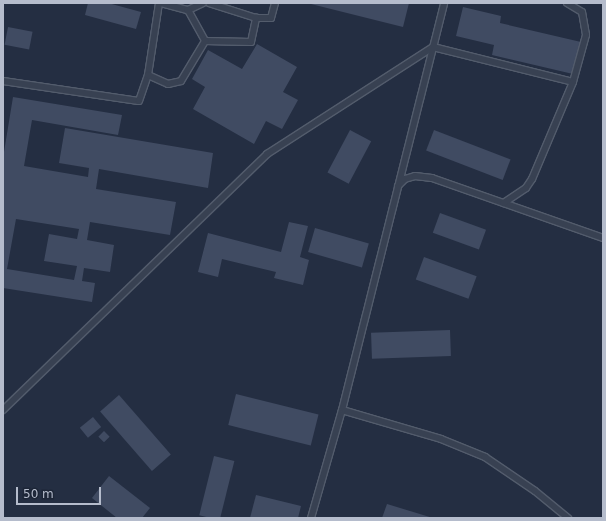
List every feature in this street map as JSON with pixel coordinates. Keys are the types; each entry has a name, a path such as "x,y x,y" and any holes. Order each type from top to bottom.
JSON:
{"lane":[{"path":"3,81 139,101 148,75 160,3 188,10 203,3"},
{"path":"209,3 256,18 271,18 275,3"},
{"path":"311,518 342,410 444,3"},
{"path":"504,203 526,188 532,179 573,82 586,35 582,12 567,3"},
{"path":"188,10 205,41"},
{"path":"205,41 251,42 256,18"},
{"path":"148,75 168,84 181,81 205,41"},
{"path":"3,410 267,154 433,47 573,82"},
{"path":"398,186 405,179 416,176 432,178 603,238"},
{"path":"342,410 441,439 485,458 535,492 568,518"}],"building":[{"path":"88,3 108,3 141,12 136,29 85,15"},
{"path":"307,3 409,3 403,27"},
{"path":"463,7 501,16 500,23 581,42 573,74 492,55 494,45 456,36"},
{"path":"8,27 33,32 29,49 5,45"},
{"path":"257,44 297,67 283,92 298,100 282,129 266,121 254,144 193,109 205,87 192,79 208,50 242,69"},
{"path":"13,97 122,115 118,135 32,120 24,166 88,177 89,168 59,163 65,128 213,153 208,188 99,169 96,189 176,202 170,235 90,222 87,240 114,245 110,272 84,268 82,281 95,283 92,302 3,288 3,158","holes":["16,219 79,229 77,239 49,234 44,261 77,266 74,280 7,269"]},
{"path":"350,130 371,141 349,184 327,172"},
{"path":"434,130 511,159 503,180 426,151"},
{"path":"440,213 486,230 479,249 433,233"},
{"path":"289,222 308,226 300,257 309,260 303,285 274,278 276,272 222,259 218,277 198,272 208,233 281,252"},
{"path":"315,228 369,243 362,267 308,252"},
{"path":"424,257 477,276 468,299 416,280"},
{"path":"450,330 451,356 372,359 371,333"},
{"path":"236,394 318,415 311,446 228,425"},
{"path":"119,395 171,455 152,471 100,411"},
{"path":"93,417 101,427 88,438 80,428"},
{"path":"104,431 110,437 104,442 98,437"},
{"path":"214,456 234,461 220,518 211,518 199,515"},
{"path":"109,476 150,508 142,518 117,518 92,498"},
{"path":"256,495 301,506 298,518 250,518"},
{"path":"387,504 433,518 382,518"}]}
